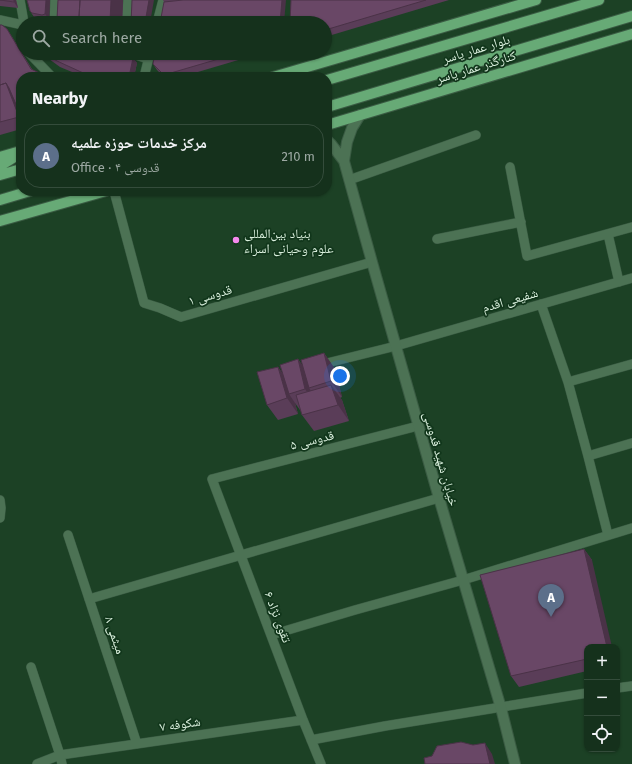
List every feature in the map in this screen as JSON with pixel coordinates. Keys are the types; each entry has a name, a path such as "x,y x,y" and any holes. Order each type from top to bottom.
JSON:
{"main road":[{"path":"292,72 536,0"},
{"name":"بلوار عمار یاسر","path":"332,79 600,0"},
{"name":"بلوار عمار یاسر","path":"332,106 632,16"},
{"name":"کنارگذر عمار یاسر","path":"332,123 632,34"},
{"path":"344,161 347,142 352,128 360,115"},
{"path":"332,145 344,161"},
{"path":"0,157 16,153"},
{"path":"0,166 16,155"},
{"name":"خیابان شهید قدوسی","path":"344,161 418,426 501,708 515,764"},
{"path":"0,175 16,170"},
{"path":"0,200 16,195"},
{"path":"0,221 88,196"}],"street":[{"path":"20,0 22,16"},
{"path":"54,16 55,0"},
{"path":"127,16 128,0"},
{"path":"159,16 163,0"},
{"path":"0,20 16,23"},
{"path":"33,60 46,72"},
{"path":"145,72 148,60"},
{"path":"349,180 476,135"},
{"path":"510,167 528,256 632,227"},
{"name":"قدوسی ۱","path":"115,196 144,303 181,317 372,262"},
{"path":"437,239 521,222"},
{"path":"608,234 619,282"},
{"name":"شفیعی اقدم","path":"314,366 396,346 632,278"},
{"path":"542,304 568,382 608,535"},
{"path":"568,382 632,364"},
{"name":"قدوسی ۵","path":"212,479 418,426"},
{"path":"588,456 632,443"},
{"name":"تقوی نژاد ۶","path":"212,479 321,764"},
{"path":"89,599 439,498"},
{"path":"0,500 0,518"},
{"path":"271,635 463,580 632,528"},
{"name":"میثمی ۸","path":"68,535 137,744"},
{"path":"31,667 61,760"},
{"path":"620,688 632,686"},
{"path":"311,740 386,726 584,694"},
{"name":"شکوفه ۷","path":"37,764 137,744 303,720"}],"building":[{"path":"0,0 14,0 14,2"},
{"path":"27,0 46,0 45,14 42,15 32,13"},
{"path":"58,0 80,0 79,16 57,16"},
{"path":"80,0 111,0 110,16 79,16"},
{"path":"132,0 149,0 146,16 131,16"},
{"path":"183,0 282,0 281,16 161,16 164,2"},
{"path":"291,0 426,0 332,28 332,16 290,16"},
{"path":"0,25 2,25 7,29 16,44 16,60 26,60 31,69 37,72 16,72 16,104 6,83 0,85"},
{"path":"56,60 133,60 130,72 81,72"},
{"path":"154,60 215,60 174,72 161,72 153,64"},
{"path":"6,83 16,109 16,118 0,122 0,85"},
{"path":"324,353 331,381 309,388 301,360"},
{"path":"298,359 305,389 289,394 280,365"},
{"path":"278,367 287,398 267,405 257,372"},
{"path":"331,385 338,405 302,415 296,395"},
{"path":"584,549 606,644 584,644 584,660 511,676 480,575"},
{"path":"461,742 473,745 485,743 490,764 425,764 424,758 432,756 437,746"}],"place":[{"name":"بنیاد بین‌المللی علوم وحیانی اسراء","path":"236,240"},
{"name":"مرکز خدمات حوزه علمیه","path":"551,617"}]}
